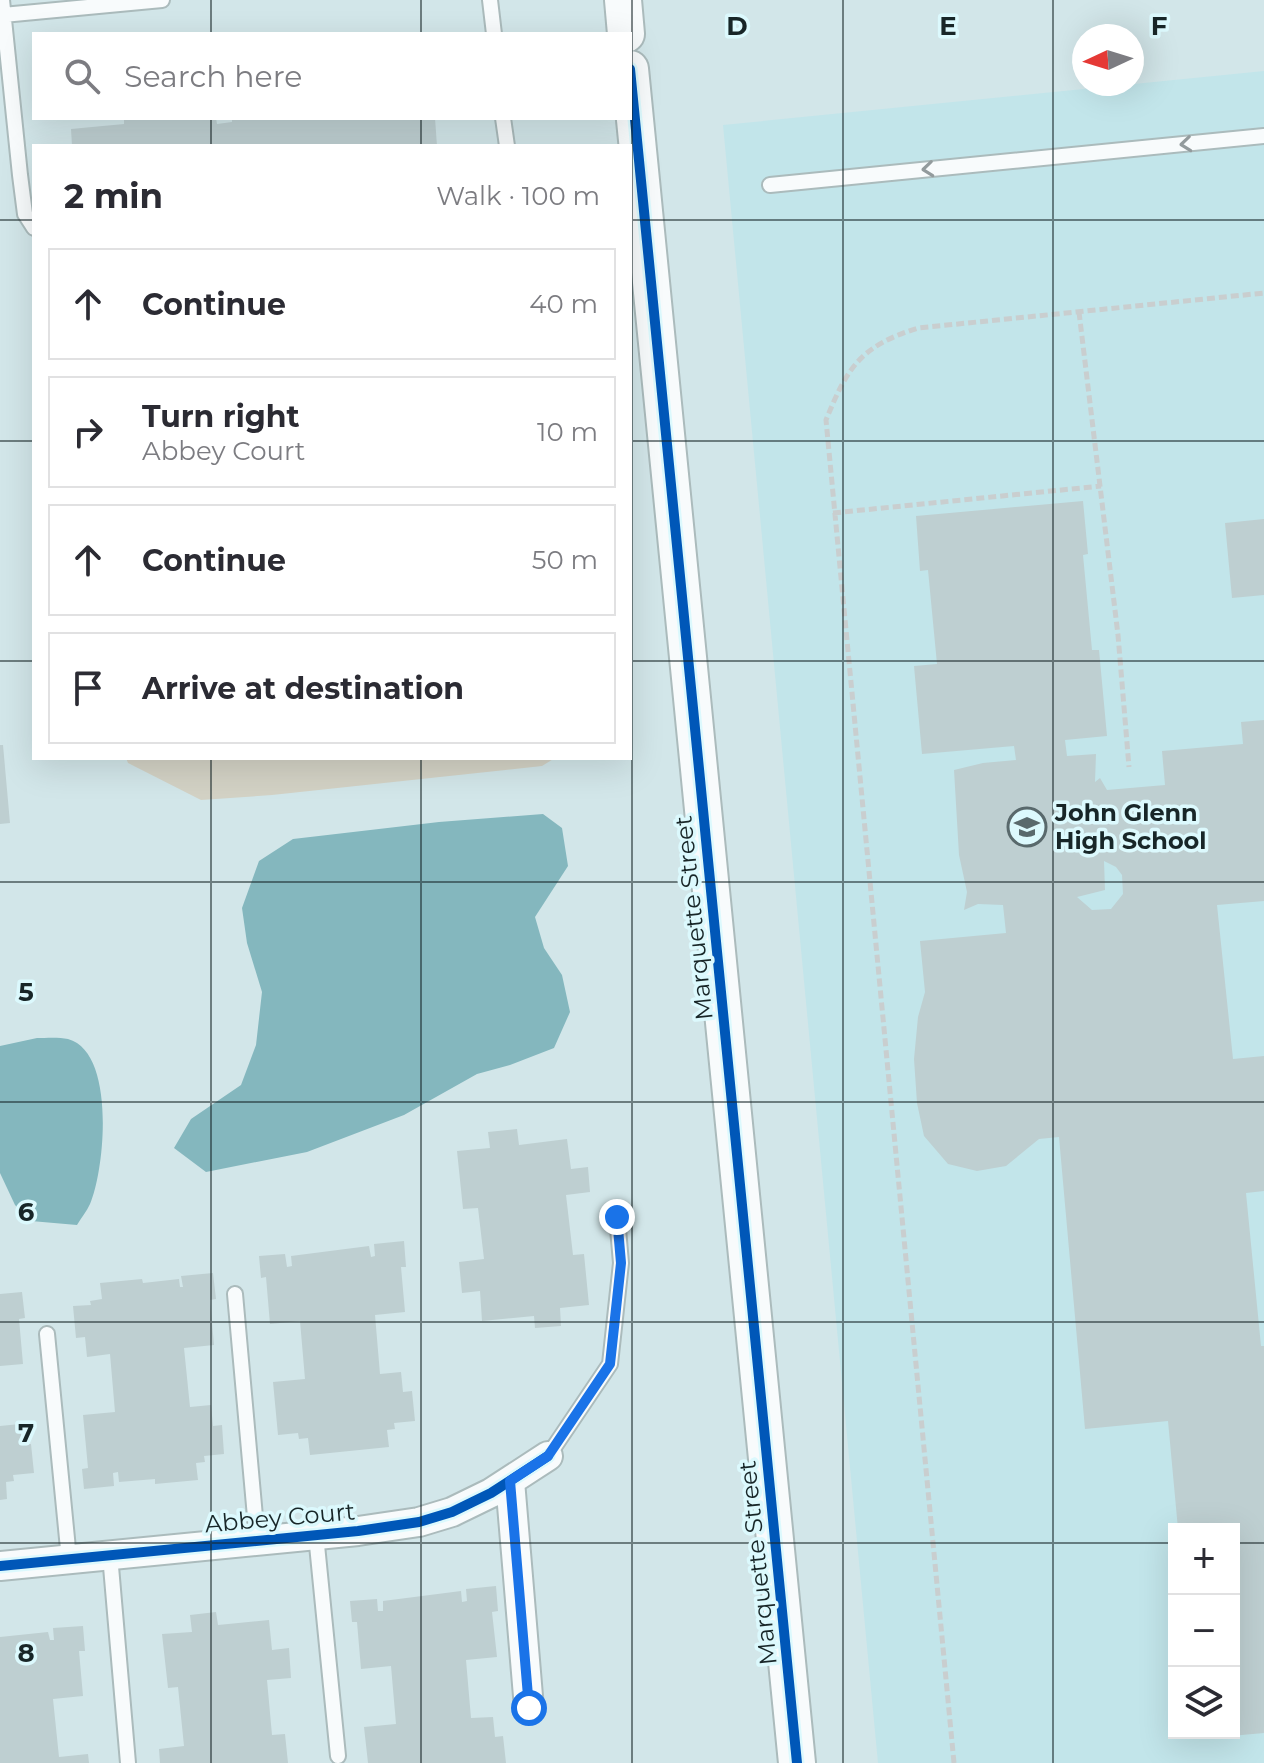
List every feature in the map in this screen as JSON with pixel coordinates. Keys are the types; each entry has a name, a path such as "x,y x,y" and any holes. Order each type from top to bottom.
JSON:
{"street":[{"path":"623,0 626,32"},
{"name":"Marquette Street","path":"632,89 797,1763"},
{"name":"Abbey Court","path":"0,1566 419,1522 452,1512 491,1493 548,1456"},
{"path":"510,1481 529,1708"}],"lane":[{"path":"32,225 25,214 3,8 162,0"},
{"path":"490,0 494,32"},
{"path":"503,120 507,144"},
{"path":"770,185 1264,136"},
{"path":"548,1456 610,1364 621,1263 617,1217"},
{"path":"235,1294 257,1539"},
{"path":"47,1334 69,1559"},
{"path":"316,1535 338,1756"},
{"path":"110,1555 128,1763"}],"path":[{"path":"954,1763 826,420 849,370 873,347 892,336 918,328 1264,293"},
{"path":"1079,312 1118,635 1129,767"},
{"path":"833,513 1101,486"}],"shaded area":[{"name":"John Glenn High School","path":"1264,71 1264,1763 878,1763 723,125 1072,90 1072,96 1144,96 1144,83"},
{"path":"127,760 552,760 542,766 201,800"},
{"path":"543,814 562,828 568,866 535,917 544,948 562,975 570,1012 554,1048 477,1074 404,1115 307,1152 206,1172 174,1148 191,1119 241,1085 256,1045 262,992 247,943 242,908 259,861 293,839"},
{"path":"37,1038 68,1039 83,1048 94,1065 100,1088 103,1113 100,1165 90,1204 77,1225 31,1221 15,1205 0,1173 0,1046"}],"building":[{"path":"124,120 216,120 217,124 232,120 435,120 437,144 72,144 71,129 124,124"},
{"path":"1083,501 1088,554 1083,555 1092,650 1099,650 1107,736 1065,740 1067,756 1096,754 1095,782 1100,778 1107,790 1165,785 1162,751 1243,744 1241,722 1264,720 1264,901 1217,905 1233,1059 1264,1056 1264,1191 1246,1193 1261,1346 1264,1346 1264,1733 1240,1735 1240,1523 1177,1523 1168,1421 1085,1429 1059,1137 1039,1139 1006,1166 977,1171 948,1164 924,1136 917,1103 914,1059 918,1017 925,992 920,941 1006,933 1003,905 978,904 964,910 967,892 959,855 954,770 1016,760 1014,746 922,754 914,666 937,664 928,570 920,571 916,516","holes":["1104,861 1116,867 1122,875 1123,894 1111,909 1092,910 1077,897 1105,890"]},
{"path":"1264,519 1264,595 1232,598 1225,523"},
{"path":"0,745 3,745 10,823 0,824"},
{"path":"517,1129 519,1145 567,1139 571,1169 588,1167 590,1192 566,1195 573,1255 584,1254 589,1305 560,1308 561,1326 535,1328 534,1316 482,1321 480,1291 462,1293 459,1262 484,1259 478,1208 463,1209 457,1151 490,1148 488,1132"},
{"path":"404,1241 406,1267 401,1267 405,1312 375,1315 380,1374 401,1372 403,1392 412,1391 415,1421 394,1423 395,1429 387,1430 389,1447 310,1455 308,1438 299,1439 298,1433 278,1435 273,1382 305,1379 300,1321 270,1324 266,1277 261,1278 259,1256 285,1254 287,1267 292,1266 291,1256 369,1246 371,1257 375,1256 374,1244"},
{"path":"213,1273 216,1299 210,1300 214,1345 184,1348 190,1407 211,1405 213,1426 222,1425 224,1454 204,1456 205,1462 196,1463 198,1480 155,1484 155,1479 119,1482 118,1472 113,1473 114,1486 84,1489 82,1469 88,1468 83,1415 115,1412 110,1354 87,1357 85,1337 76,1338 73,1306 91,1305 90,1301 102,1299 100,1283 179,1279 180,1287 183,1287 181,1276"},
{"path":"22,1292 25,1318 19,1319 23,1364 0,1366 0,1294"},
{"path":"20,1424 22,1445 31,1444 34,1473 13,1475 14,1481 6,1482 7,1499 0,1500 0,1426"},
{"path":"496,1586 498,1611 492,1612 497,1657 466,1660 471,1718 493,1717 495,1737 503,1736 506,1763 368,1763 364,1727 396,1724 391,1666 361,1669 357,1622 352,1622 350,1601 377,1599 378,1611 383,1611 383,1601 461,1591 462,1602 467,1601 466,1589"},
{"path":"216,1612 218,1625 269,1620 272,1650 289,1648 291,1678 267,1680 272,1735 285,1734 288,1763 160,1763 159,1749 184,1746 178,1687 168,1688 162,1634 192,1632 190,1615"},
{"path":"83,1626 85,1651 79,1651 83,1696 53,1699 59,1757 88,1754 89,1763 0,1763 0,1637 48,1632 50,1640 54,1640 53,1628"}],"cycle path":[{"path":"632,89 797,1763"},
{"path":"0,1566 358,1531 419,1522 452,1512 491,1493 548,1456"}],"place":[{"name":"John Glenn High School","path":"1027,827"}],"route":[{"path":"529,1708 510,1481 548,1456 610,1364 621,1263 617,1217"}]}
